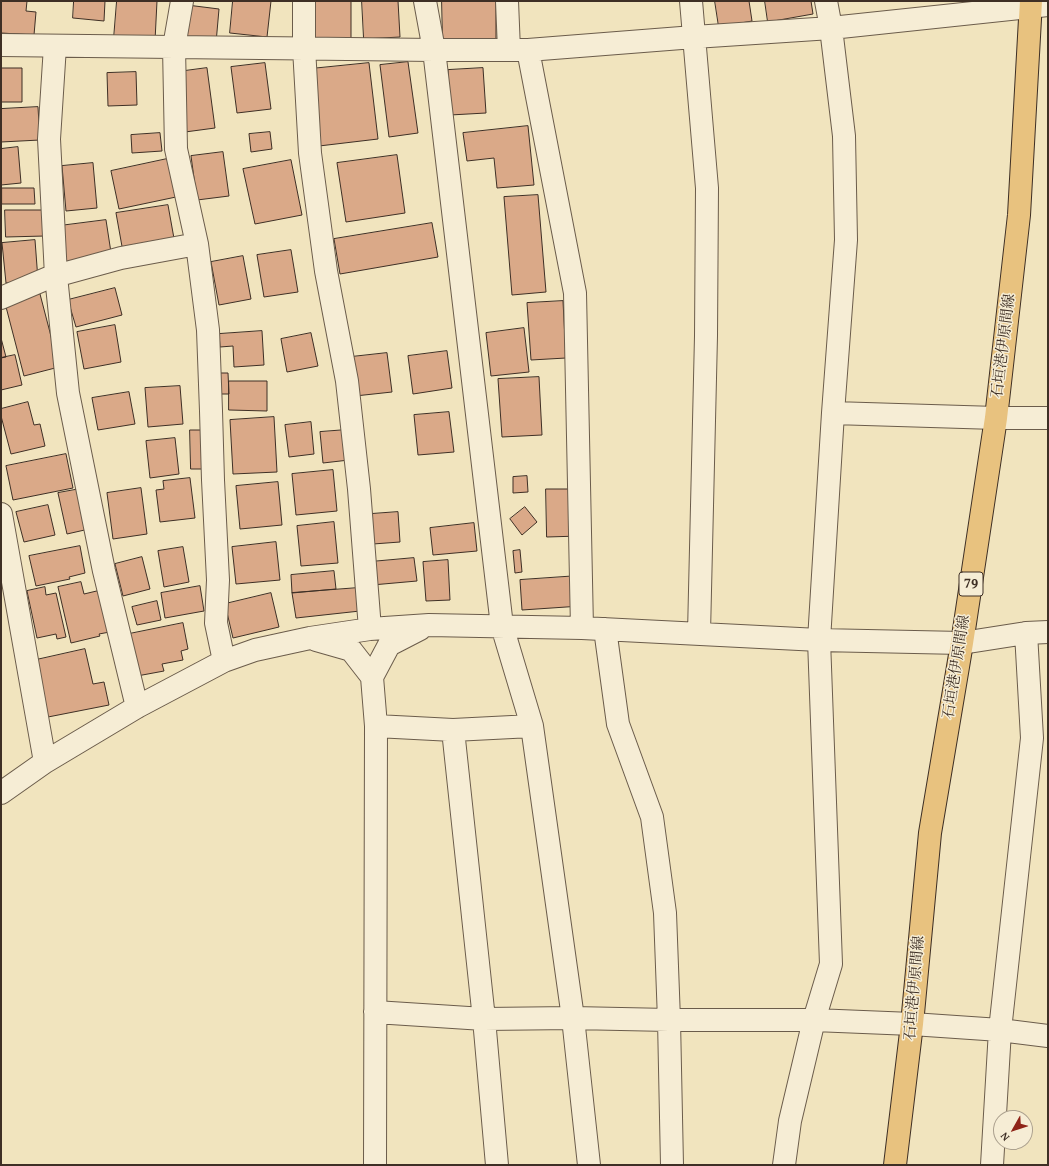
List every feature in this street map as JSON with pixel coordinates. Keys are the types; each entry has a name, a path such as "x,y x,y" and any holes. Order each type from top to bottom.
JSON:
{"main road":[{"name":"石垣港伊原間線","path":"895,1165 912,1024 930,833 962,644 996,418 1019,215 1037,4"}],"street":[{"path":"182,1 174,47 176,149 198,244 208,330 218,580 216,623 224,661"},
{"path":"304,1 304,48 310,153 326,271 347,381 359,489 370,629"},
{"path":"425,1 434,50 502,626 532,726 572,1018 589,1165"},
{"path":"507,1 575,293 582,628"},
{"path":"691,1 707,188 706,336 699,633"},
{"path":"784,1165 790,1121 814,1020 831,964 819,640 833,412 846,240 844,136 831,28 826,1"},
{"path":"1,45 518,50 831,28 911,10 1037,4"},
{"path":"55,46 49,139 56,276 68,393 104,571 137,707"},
{"path":"1,298 48,278 121,258 198,244"},
{"path":"833,412 996,418 1048,418"},
{"path":"1,514 45,762"},
{"path":"375,1165 376,726 372,677 389,645 429,625"},
{"path":"1,793 45,762 137,707 224,661 255,650 310,638 370,629 429,625 582,628 819,640 962,644 1026,633 1048,632"},
{"path":"605,629 618,724 652,817 665,913 672,1165"},
{"path":"992,1165 1000,1030 1032,738 1026,633"},
{"path":"310,638 351,650 372,677"},
{"path":"376,726 453,730 532,726"},
{"path":"453,730 484,1019 497,1165"},
{"path":"375,1012 484,1019 572,1018 814,1020 912,1024 1000,1030 1048,1036"}],"building":[{"path":"1,1 27,1 26,11 36,12 34,35 1,33"},
{"path":"74,1 105,1 104,21 73,18"},
{"path":"117,1 157,1 155,41 114,38"},
{"path":"233,1 271,1 267,37 230,33"},
{"path":"312,1 351,1 351,42 313,42"},
{"path":"362,1 398,1 400,37 364,39"},
{"path":"442,1 496,1 496,44 443,44"},
{"path":"715,1 749,1 752,21 719,27"},
{"path":"765,1 811,1 813,14 768,22"},
{"path":"187,5 219,9 216,43 184,40"},
{"path":"408,62 418,133 389,137 380,65"},
{"path":"265,63 271,109 237,113 231,67"},
{"path":"369,63 378,139 319,146 310,69"},
{"path":"1,68 22,68 22,102 1,102"},
{"path":"207,68 215,128 185,132 177,72"},
{"path":"483,68 486,113 450,115 448,70"},
{"path":"136,72 137,105 108,106 107,73"},
{"path":"38,107 40,140 1,142 1,109"},
{"path":"528,126 534,185 497,188 494,158 467,161 463,133"},
{"path":"270,132 272,149 251,152 249,134"},
{"path":"160,133 162,151 132,153 131,135"},
{"path":"18,147 21,183 1,185 1,149"},
{"path":"223,152 229,196 197,200 191,156"},
{"path":"397,155 405,213 346,222 337,163"},
{"path":"167,159 176,197 119,209 111,171"},
{"path":"291,160 302,215 255,224 243,169"},
{"path":"93,163 97,208 66,211 62,166"},
{"path":"2,188 34,188 35,204 2,204"},
{"path":"538,195 546,292 512,295 504,197"},
{"path":"168,205 175,244 123,252 116,213"},
{"path":"5,210 44,210 45,236 6,237"},
{"path":"106,220 112,259 65,265 59,226"},
{"path":"432,223 438,257 340,274 334,239"},
{"path":"35,240 38,280 6,283 2,243"},
{"path":"291,250 298,292 264,297 257,255"},
{"path":"243,256 251,299 219,305 211,262"},
{"path":"115,288 122,315 76,327 68,300"},
{"path":"40,294 59,367 24,376 5,303"},
{"path":"563,301 566,358 531,360 527,303"},
{"path":"115,325 121,362 84,369 77,332"},
{"path":"524,328 529,372 491,376 486,333"},
{"path":"262,331 264,365 234,367 233,346 220,347 219,334"},
{"path":"311,333 318,366 287,372 281,339"},
{"path":"1,338 6,357 1,358"},
{"path":"447,351 452,388 413,394 408,356"},
{"path":"387,353 392,392 355,396 351,357"},
{"path":"15,355 22,385 1,390 1,358"},
{"path":"219,373 228,373 229,394 220,394"},
{"path":"539,377 542,435 502,437 498,379"},
{"path":"229,381 267,381 267,411 229,410"},
{"path":"180,386 183,424 148,427 145,388"},
{"path":"129,392 135,424 98,430 92,398"},
{"path":"28,402 34,425 40,424 45,446 11,454 1,416 1,409"},
{"path":"449,412 454,452 418,455 414,415"},
{"path":"274,417 277,472 233,474 230,420"},
{"path":"311,422 314,454 289,457 285,425"},
{"path":"190,430 206,430 207,469 191,469"},
{"path":"346,430 349,460 323,463 320,432"},
{"path":"175,438 179,474 150,478 146,441"},
{"path":"66,454 73,488 13,500 6,466"},
{"path":"333,470 337,511 296,515 292,474"},
{"path":"527,476 528,492 513,493 513,477"},
{"path":"190,478 195,518 160,522 156,490 164,489 163,481"},
{"path":"278,482 282,525 240,529 236,486"},
{"path":"141,488 147,534 113,539 107,493"},
{"path":"80,489 89,529 67,534 58,493"},
{"path":"546,489 579,489 580,536 547,537"},
{"path":"48,505 55,535 24,542 16,512"},
{"path":"525,507 537,522 522,535 510,519"},
{"path":"398,512 400,542 373,544 371,514"},
{"path":"334,522 338,563 301,566 297,526"},
{"path":"474,523 477,551 433,555 430,528"},
{"path":"276,542 280,580 236,584 232,547"},
{"path":"80,546 85,573 69,577 70,579 36,586 29,556"},
{"path":"183,547 189,582 164,587 158,551"},
{"path":"520,550 522,572 515,573 513,551"},
{"path":"142,557 150,589 123,596 115,564"},
{"path":"414,558 417,581 372,585 370,562"},
{"path":"448,560 450,600 426,601 423,562"},
{"path":"334,571 336,589 292,593 291,575"},
{"path":"578,576 581,606 522,610 520,580"},
{"path":"81,582 84,594 105,589 115,631 99,634 100,636 71,643 58,587"},
{"path":"200,586 204,611 165,618 161,593"},
{"path":"45,587 46,595 56,593 66,637 57,639 56,634 37,638 27,591"},
{"path":"358,588 360,611 296,618 292,593"},
{"path":"271,593 279,627 233,638 225,604"},
{"path":"157,601 161,620 137,625 132,607"},
{"path":"183,623 188,649 181,651 183,660 162,664 164,671 137,676 129,634"},
{"path":"85,649 93,684 104,682 109,705 48,717 36,660"}]}
